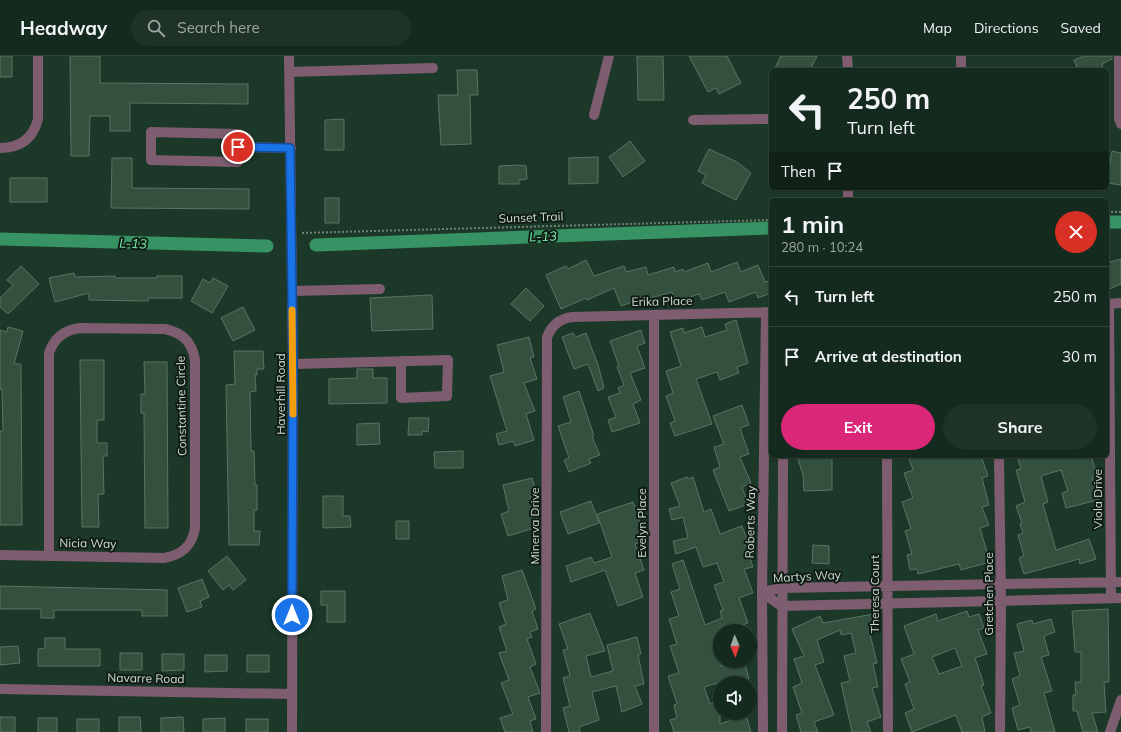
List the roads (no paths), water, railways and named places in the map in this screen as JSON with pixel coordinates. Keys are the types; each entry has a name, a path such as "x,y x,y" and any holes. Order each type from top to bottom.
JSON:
{"street":[{"path":"0,148 16,147 24,143 36,128 38,119 38,56"},
{"name":"Haverhill Road","path":"289,56 293,364 292,732"},
{"path":"594,115 609,56"},
{"path":"848,56 848,68"},
{"path":"961,56 961,68"},
{"path":"1119,56 1119,119 1121,124"},
{"path":"289,72 433,68"},
{"path":"693,120 769,119"},
{"path":"151,132 239,134 238,147 238,162 151,160 151,132"},
{"path":"238,147 290,148"},
{"path":"292,291 380,289"},
{"path":"1109,304 1121,303"},
{"name":"Erika Place","path":"556,322 563,318 572,317 769,312"},
{"name":"Roberts Way","path":"763,732 762,592 769,312"},
{"name":"Evelyn Place","path":"654,315 654,732"},
{"name":"Minerva Drive","path":"546,732 547,337 556,322"},
{"name":"Constantine Circle","path":"49,556 49,353 52,344 58,337 71,329 80,328 175,331 189,342 194,351 195,528 194,537 189,545 175,556"},
{"path":"293,364 401,361 448,360 447,396 401,398 401,361"},
{"name":"Viola Drive","path":"1109,443 1110,582 1116,598"},
{"path":"782,732 781,588 783,458"},
{"name":"Theresa Court","path":"888,458 888,732"},
{"name":"Gretchen Place","path":"999,458 1001,584 1000,732"},
{"name":"Nicia Way","path":"0,554 164,558 175,556"},
{"name":"Martys Way","path":"762,592 781,588 1121,582"},
{"name":"Martys Way","path":"762,592 781,606"},
{"path":"781,606 1116,598"},
{"name":"Navarre Road","path":"0,689 292,694"},
{"path":"1110,732 1121,700"}],"waterway":[{"name":"L-13","path":"1109,222 1121,222"},
{"name":"L-13","path":"316,245 769,228"},
{"name":"L-13","path":"0,239 267,246"}]}
